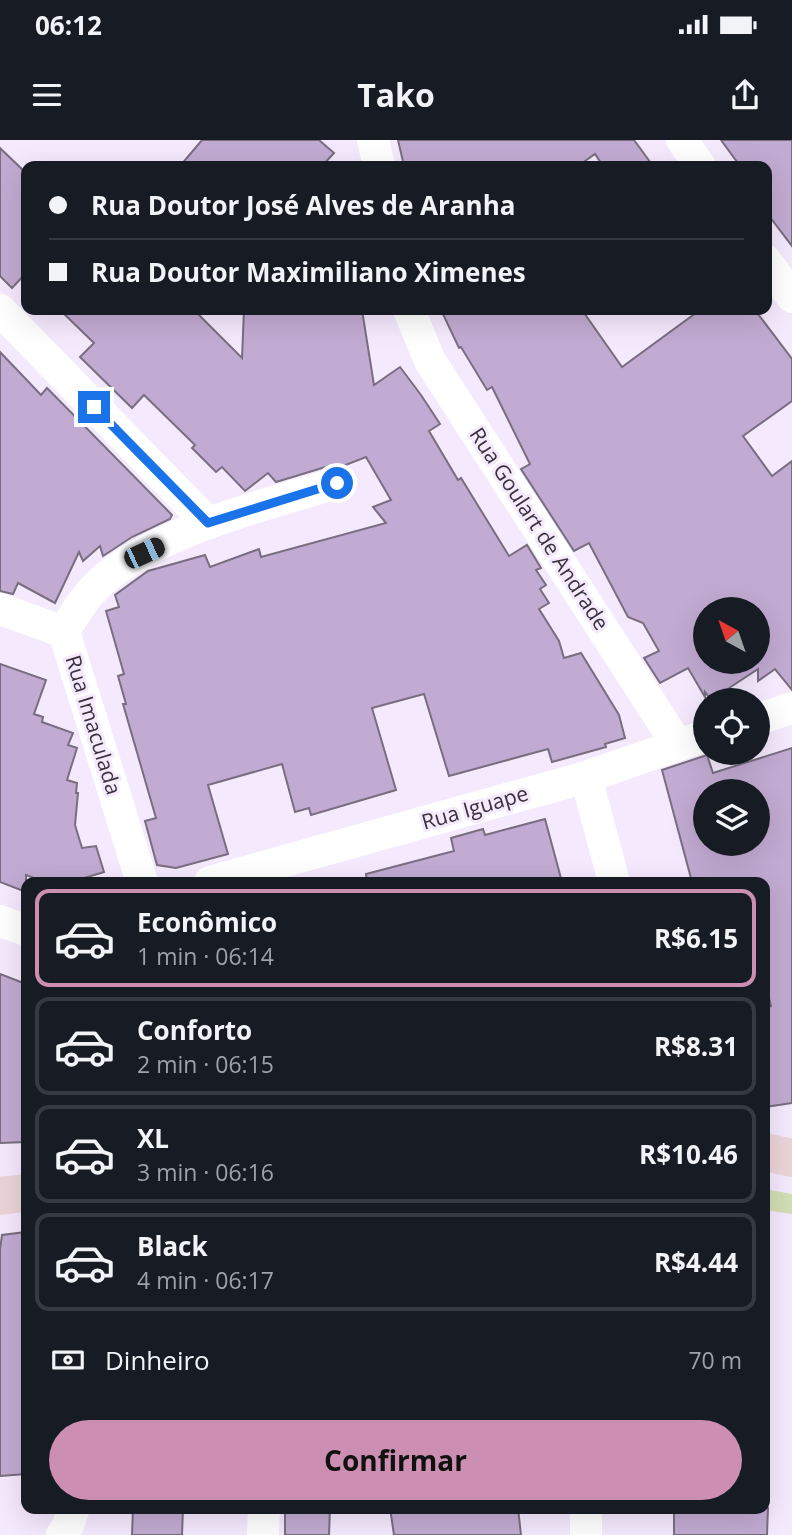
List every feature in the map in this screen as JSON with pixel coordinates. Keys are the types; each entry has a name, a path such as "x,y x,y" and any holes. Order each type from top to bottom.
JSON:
{"main road":[{"path":"770,1154 792,1158"},
{"path":"0,1196 21,1194"}],"street":[{"path":"373,140 378,161"},
{"path":"682,140 697,161"},
{"path":"772,269 792,297"},
{"path":"0,310 208,523"},
{"name":"Rua Goulart de Andrade","path":"411,315 430,361 691,740"},
{"path":"64,632 76,610 93,590 115,571 144,553 208,523 337,483"},
{"name":"Rua Imaculada","path":"0,610 64,632 140,877"},
{"path":"770,715 792,708"},
{"name":"Rua Iguape","path":"247,877 586,777 691,740"},
{"path":"586,777 613,877"},
{"path":"0,921 21,928"},
{"path":"62,1535 72,1514"},
{"path":"263,1535 264,1514"},
{"path":"586,1514 586,1535"}],"green space":[{"path":"770,1190 792,1194 792,1214 770,1211"}],"building":[{"path":"202,140 319,140 334,153 327,161 184,161"},
{"path":"398,140 634,140 649,161 600,161 595,154 585,161 403,161"},
{"path":"721,140 792,140 792,246 772,220 772,161 736,161"},
{"path":"0,148 21,168 21,278 12,288 0,276"},
{"path":"65,315 199,315 242,358 244,315 363,315 374,385 400,367 421,395 440,424 429,431 509,556 527,545 541,568 536,570 546,585 540,589 549,603 539,609 559,641 564,658 581,653 619,715 625,738 605,744 606,747 552,762 548,749 449,776 424,694 372,708 396,790 311,815 309,808 295,812 282,764 208,785 228,854 176,868 157,865 145,821 156,818 123,704 126,704 118,676 124,674 106,611 119,607 115,595 148,571 205,555 210,567 259,549 261,557 386,523 373,507 391,500 366,457 343,466 332,465 276,482 268,473 245,491 222,467 216,472 192,448 195,445 144,395 132,408 80,357 94,343"},
{"path":"443,315 586,315 622,367 693,315 759,315 792,359 792,401 743,436 772,476 792,461 792,690 775,669 770,673 770,597 693,597 693,674 750,674 729,688 700,688 688,668 660,683 644,658 659,651 643,623 628,617 589,543 574,551 521,469 530,464 492,387 487,390 461,347 459,348"},
{"path":"0,352 41,395 47,388 172,515 170,519 132,537 103,556 100,546 83,561 79,552 55,603 18,583 13,594 0,591"},
{"path":"0,664 46,680 34,714 43,717 42,722 73,733 68,745 77,748 67,780 77,783 75,825 82,848 96,846 104,872 88,877 26,875 21,877 21,890 0,882"},
{"path":"758,674 768,674 758,681"},
{"path":"792,748 792,1103 770,1106 770,877 691,877 662,770 693,760 693,765 710,765 713,773 738,765 770,765 770,755"},
{"path":"545,819 561,877 366,877 366,874 454,851 451,838 483,829 485,835"},
{"path":"0,974 21,982 21,1142 0,1143"},
{"path":"21,1233 21,1474 0,1476 0,1249 2,1235"},
{"path":"133,1514 183,1514 182,1535 132,1535"},
{"path":"285,1514 330,1514 329,1535 285,1535"},
{"path":"391,1514 519,1514 521,1535 394,1535"},
{"path":"674,1514 768,1514 767,1535 674,1535"}],"route":[{"path":"94,407 208,523 337,483"}]}
